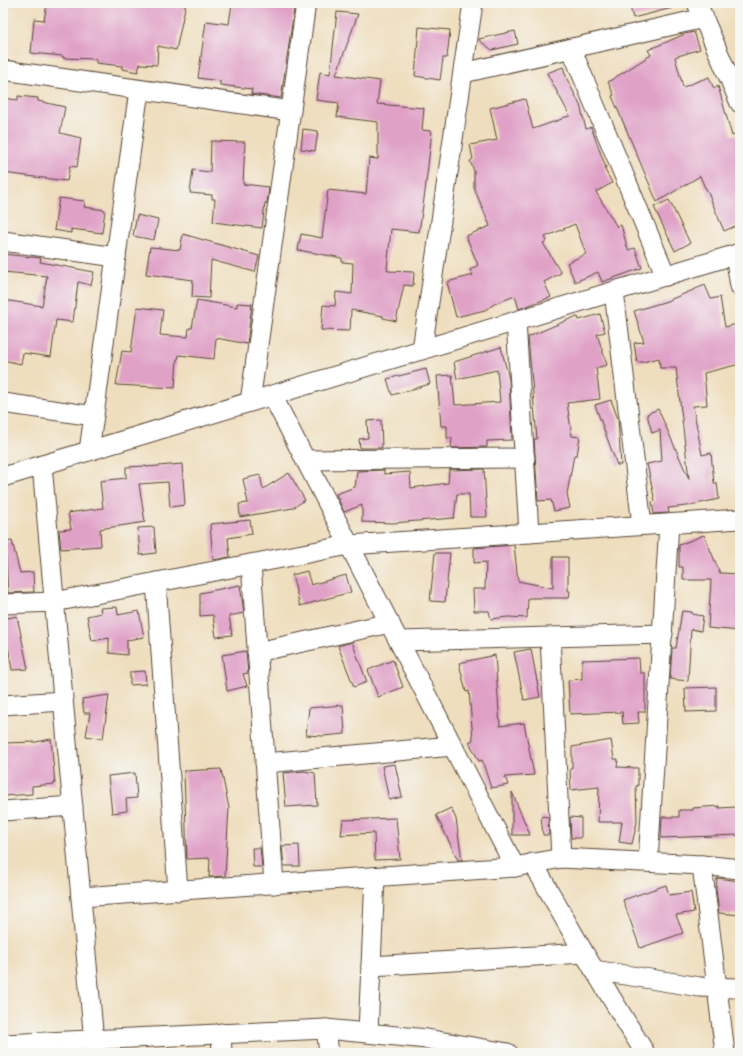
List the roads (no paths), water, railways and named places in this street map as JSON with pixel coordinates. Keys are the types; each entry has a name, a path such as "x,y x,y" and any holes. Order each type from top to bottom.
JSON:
{"street":[{"path":"250,402 306,3"},
{"path":"422,350 473,3"},
{"path":"463,73 571,48 701,10 740,103"},
{"path":"571,48 666,276"},
{"path":"3,70 291,111"},
{"path":"89,451 139,90"},
{"path":"3,241 116,257"},
{"path":"3,477 738,254 740,286"},
{"path":"614,292 642,525"},
{"path":"516,322 529,533"},
{"path":"272,395 453,746 524,865 584,953 645,1053"},
{"path":"3,403 94,416"},
{"path":"305,460 524,458"},
{"path":"42,465 94,1046"},
{"path":"3,604 54,602 349,545 740,519"},
{"path":"648,862 669,524"},
{"path":"251,564 274,884"},
{"path":"156,582 178,890"},
{"path":"257,652 390,623"},
{"path":"399,641 662,634"},
{"path":"550,637 562,858"},
{"path":"3,705 63,701"},
{"path":"266,763 453,746"},
{"path":"3,811 73,806"},
{"path":"81,897 375,877 524,865 562,858 702,865 740,869"},
{"path":"702,865 725,1053"},
{"path":"368,1032 375,877"},
{"path":"372,966 584,953"},
{"path":"594,970 700,987 740,988"},
{"path":"3,1044 94,1046 221,1033 326,1029 368,1032 427,1046 508,1053"},
{"path":"326,1029 329,1053"},
{"path":"221,1033 222,1053"}]}
